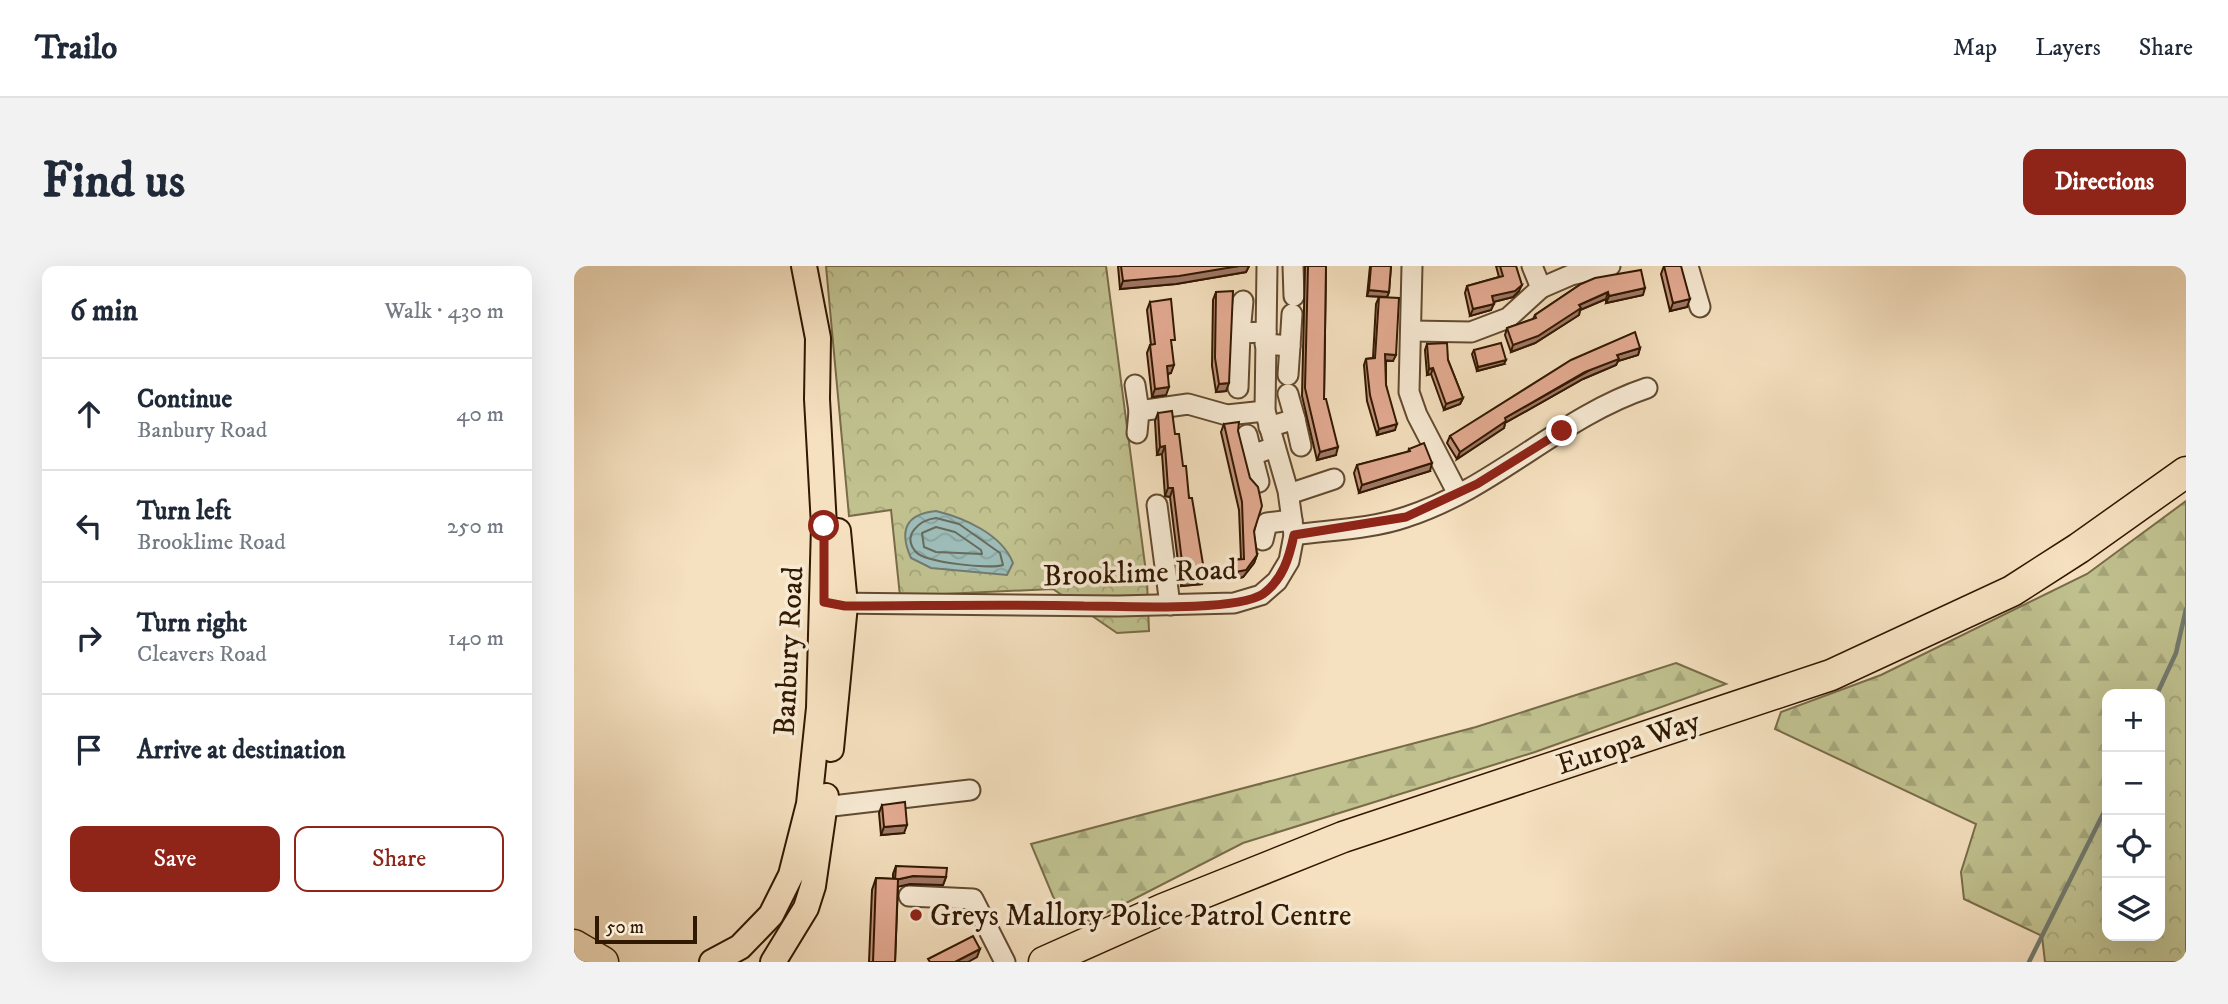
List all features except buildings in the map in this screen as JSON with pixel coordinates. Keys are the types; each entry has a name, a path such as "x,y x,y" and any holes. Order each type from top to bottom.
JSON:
{"highway":[{"name":"Europa Way","path":"1044,962 1186,899 1343,837 1831,675 2012,590 2079,548 2186,472"},
{"path":"574,944 603,962"}],"main road":[{"name":"Banbury Road","path":"712,962 750,939 771,915 791,875 809,804 834,604 824,526 817,399 818,338 804,266"},
{"path":"772,962 806,908 813,886 824,807 834,604"}],"street":[{"name":"Brooklime Road","path":"834,604 1170,605 1234,603 1261,595 1277,581 1289,561 1293,527 1289,494 1267,419 1265,338 1268,266"},
{"path":"1293,266 1288,384 1301,446"},
{"path":"1412,266 1409,392 1417,415 1458,494"},
{"path":"1532,266 1542,288"},
{"path":"1411,331 1471,332 1508,318 1542,288 1571,275 1610,266"},
{"path":"1688,266 1700,307"},
{"path":"1238,388 1243,301"},
{"path":"1240,334 1290,346"},
{"path":"1135,385 1139,411 1137,433"},
{"path":"1265,523 1293,527 1406,517 1458,494 1620,397 1647,388"},
{"path":"1139,411 1188,404 1227,415 1295,419"},
{"path":"1247,435 1259,482"},
{"path":"1252,454 1275,447"},
{"path":"1289,494 1334,479"},
{"path":"1157,505 1170,605"},
{"path":"824,807 970,790"},
{"path":"909,896 973,899 1005,962"}],"green space":[{"path":"826,266 1106,266 1147,580 1149,631 1117,633 1053,589 900,596 891,510 849,516"},
{"path":"2186,501 2186,609 2176,653 2159,689 2102,689 2102,816 2042,936 1964,899 1961,872 1976,824 1775,729 1781,712 1881,675 2087,574"},
{"path":"2186,609 2186,962 2045,962 2042,936 2102,816 2102,941 2165,941 2165,689 2159,689 2176,653"},
{"path":"1676,663 1726,684 1535,752 1243,843 1093,920 1065,925 1031,844 1476,727"}],"water":[{"path":"936,511 970,523 1000,544 1013,563 1007,575 931,568 911,558 905,540 907,526 917,516"}],"waterway":[{"path":"2159,689 2176,653 2186,609"},
{"path":"2029,962 2102,815"}],"place":[{"name":"Greys Mallory Police Patrol Centre","path":"916,915"}],"route":[{"path":"824,526 824,602 845,606 1118,606 1234,603 1261,595 1277,581 1289,561 1294,535 1406,517 1477,484 1562,431"}]}
